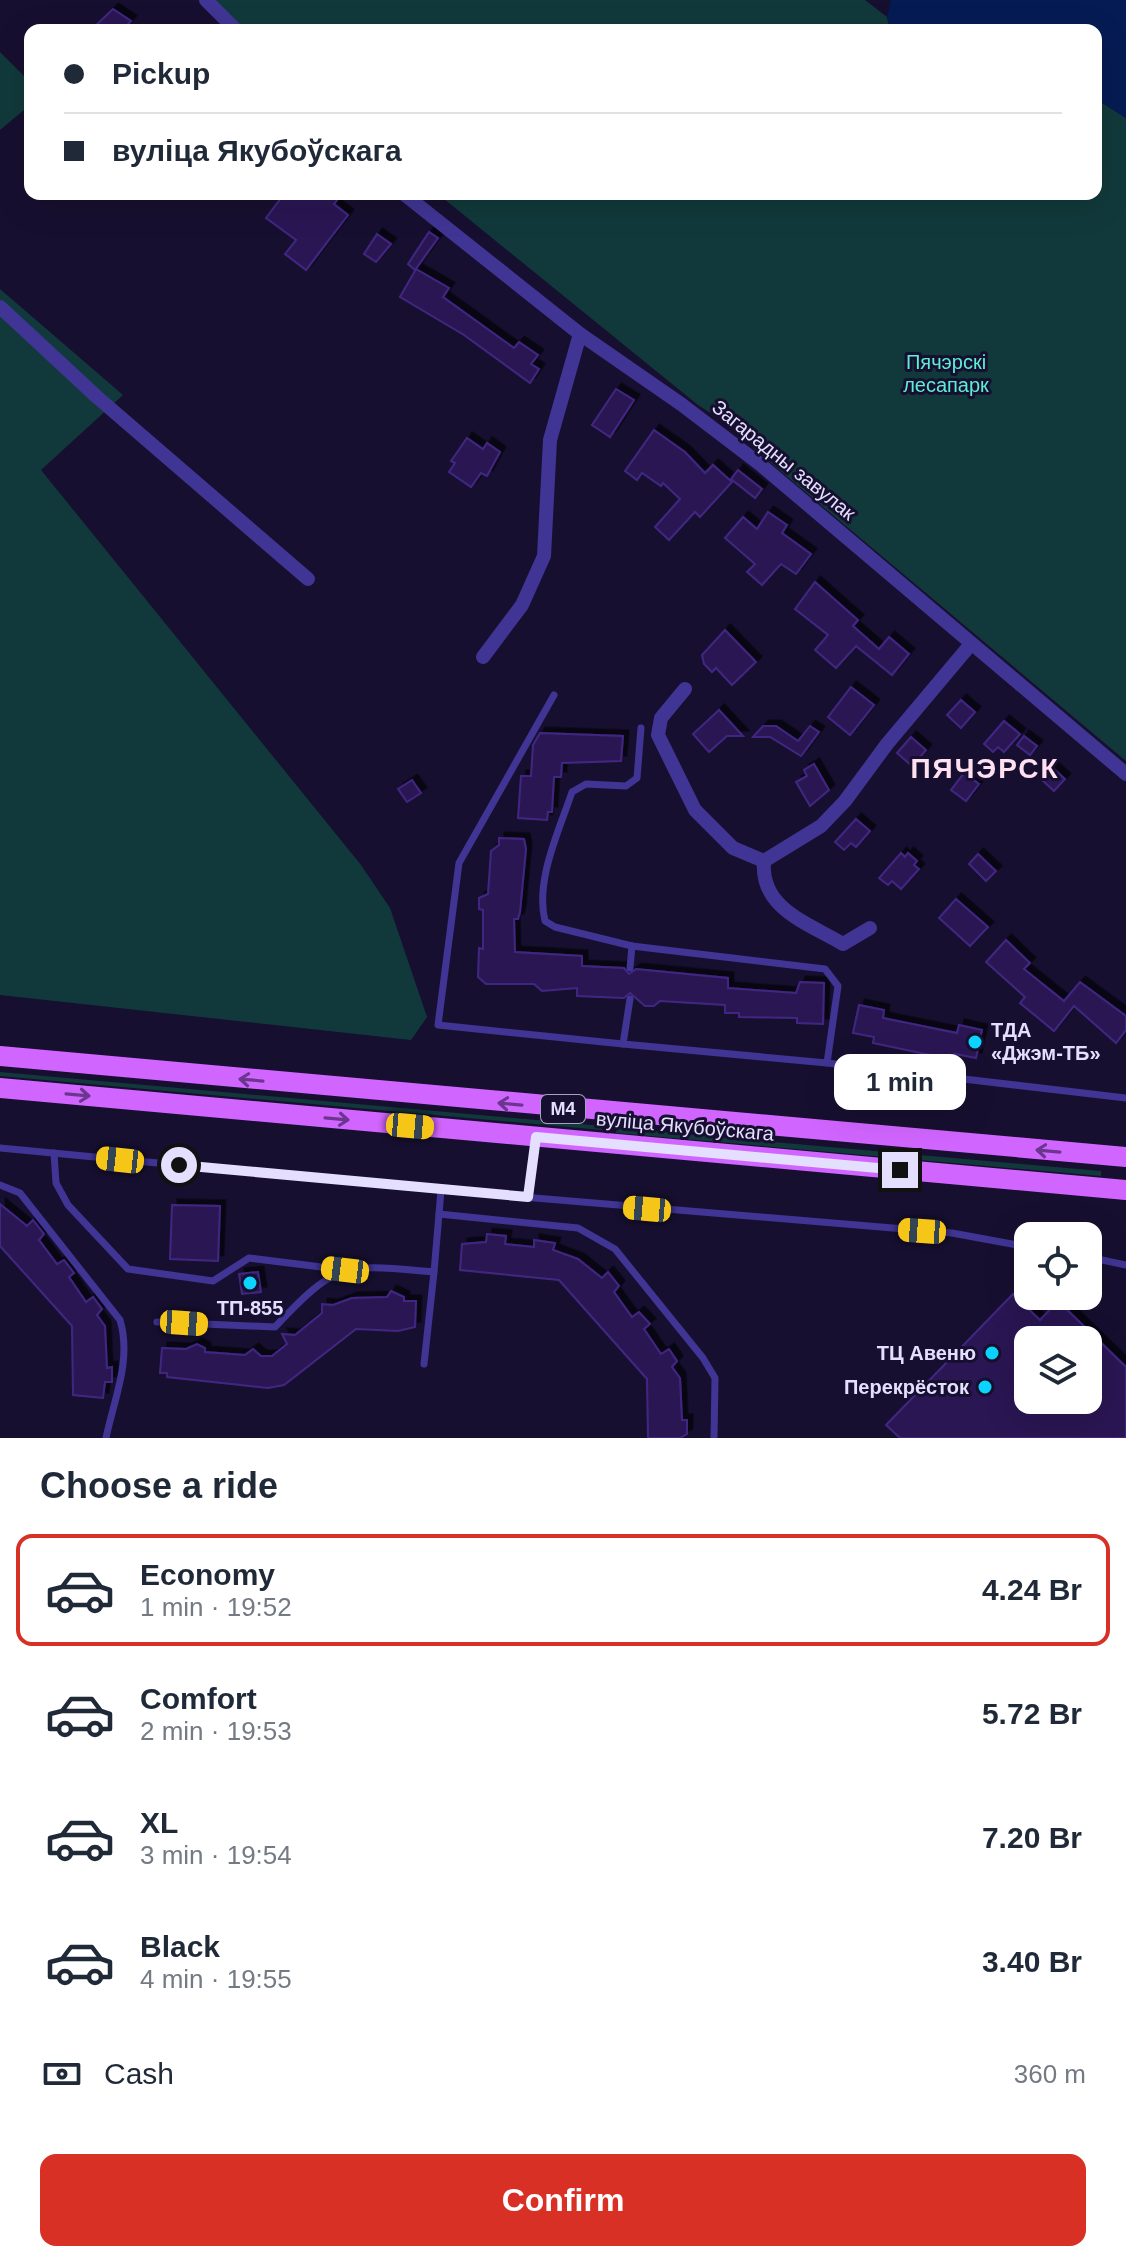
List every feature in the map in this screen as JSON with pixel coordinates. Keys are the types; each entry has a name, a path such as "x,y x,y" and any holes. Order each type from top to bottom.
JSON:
{"main road":[{"name":"вуліца Якубоўскага","path":"0,1056 1126,1157"},
{"name":"вуліца Якубоўскага","path":"0,1088 1126,1190"}],"street":[{"path":"206,0 230,24"},
{"name":"Загарадны завулак","path":"412,200 580,334 681,404 761,465 1126,774"},
{"path":"0,307 97,397 308,579"},
{"path":"483,657 522,605 544,556 550,440 580,334"},
{"path":"764,861 821,826 845,801 887,744 971,644"},
{"path":"685,689 661,718 658,735 695,810 733,848 764,861"},
{"path":"764,861 762,879 777,906 843,944 870,928"}],"lane":[{"path":"554,695 459,863 438,1025 827,1063 1126,1098"},
{"path":"641,728 637,778 626,786 586,784 572,792 547,866 542,908 545,921 555,927 632,946 825,969 838,986 827,1063"},
{"path":"630,968 632,946"},
{"path":"623,1044 630,999"},
{"path":"528,1197 536,1137"},
{"path":"0,1148 441,1190 952,1233 1014,1244"},
{"path":"54,1153 56,1183 68,1205 128,1269 213,1281 249,1258 345,1270 369,1267 434,1272"},
{"path":"0,1185 20,1193 120,1320 125,1336 120,1388 106,1438"},
{"path":"424,1364 441,1190"},
{"path":"439,1214 578,1228 615,1249 703,1358 715,1378 714,1438"},
{"path":"1102,1260 1126,1265"},
{"path":"157,1322 275,1327 313,1287 345,1270"}],"green space":[{"path":"200,0 865,0 887,17 889,24 230,24"},
{"path":"0,52 24,76 24,110 0,130"},
{"name":"Пячэрскі лесапарк","path":"1102,103 1126,118 1126,761 753,448 757,433 743,418 728,424 698,405 445,200 1102,200"},
{"path":"0,289 123,395 41,470 361,865 390,908 427,1017 411,1040 0,995"},
{"path":"0,1072 602,1126 602,1130 0,1076"},
{"path":"617,1128 1101,1171 1101,1176 616,1133"}],"water":[{"path":"891,0 1126,0 1126,118 1102,103 1102,24 889,24"}],"building":[{"path":"113,9 131,21 128,24 97,24"},
{"path":"280,200 337,200 334,204 348,215 306,270 285,254 296,240 266,218"},
{"path":"429,232 438,238 415,270 408,264"},
{"path":"377,234 391,244 376,262 364,254"},
{"path":"416,269 449,288 443,297 514,348 519,342 538,355 531,364 539,369 530,383 464,335 400,297"},
{"path":"616,389 634,400 610,437 592,425"},
{"path":"654,430 685,452 705,473 713,465 732,482 700,517 695,512 669,540 655,527 680,499 663,483 661,486 642,473 637,480 625,471"},
{"path":"467,438 483,449 487,443 500,452 487,476 481,473 471,487 449,472 455,463 451,461"},
{"path":"738,470 762,489 755,498 731,479"},
{"path":"768,512 787,525 782,533 811,554 796,574 781,564 762,585 747,572 755,564 725,538 743,517 757,529"},
{"path":"815,582 858,620 853,626 879,649 889,637 909,654 892,675 856,646 836,668 815,650 828,635 795,609"},
{"path":"725,630 756,662 732,685 716,668 712,672 704,664 702,655"},
{"path":"851,687 874,705 850,735 828,717"},
{"path":"961,700 975,712 961,728 947,715"},
{"path":"719,710 743,736 727,736 709,752 693,734"},
{"path":"1004,721 1020,734 1004,752 998,747 993,752 984,744"},
{"path":"763,726 776,726 798,741 810,726 819,732 801,756 770,737 753,737"},
{"path":"540,733 623,736 621,761 562,763 561,777 554,777 552,812 548,812 547,820 518,818 521,776 531,776 533,745"},
{"path":"1024,736 1037,746 1030,755 1017,745"},
{"path":"911,737 926,750 912,766 897,753"},
{"path":"814,764 829,790 810,806 796,782 807,776 804,770"},
{"path":"1053,768 1065,779 1054,791 1042,780"},
{"path":"964,773 979,784 966,801 951,790"},
{"path":"412,780 421,793 407,802 398,789"},
{"path":"856,819 870,831 856,847 851,843 844,850 835,842"},
{"path":"499,838 524,839 526,849 520,912 518,919 514,919 515,952 582,956 582,966 624,968 629,974 636,969 728,978 728,988 796,993 800,982 824,983 823,1024 797,1023 797,1018 739,1017 739,1013 725,1013 725,1005 660,1001 654,1006 645,1006 630,993 624,998 577,996 577,988 542,991 534,984 486,984 478,977 479,948 483,949 483,910 479,909 479,898 488,894 491,851 499,845"},
{"path":"901,853 905,857 908,853 917,861 914,865 919,869 901,889 892,881 888,885 879,878"},
{"path":"978,854 996,871 986,881 969,864"},
{"path":"956,899 988,927 970,946 939,918"},
{"path":"1006,940 1030,963 1024,969 1064,1001 1080,982 1126,1016 1126,1030 1116,1043 1074,1006 1054,1031 1020,1003 1025,997 986,962"},
{"path":"859,1005 884,1010 883,1018 957,1033 959,1025 982,1030 976,1058 955,1054 954,1060 873,1043 874,1037 853,1033"},
{"path":"0,1204 27,1226 33,1220 44,1234 39,1240 57,1264 64,1260 74,1273 69,1277 86,1302 93,1297 102,1309 97,1315 105,1326 107,1368 112,1367 112,1382 105,1382 103,1398 73,1395 72,1326 0,1246"},
{"path":"172,1205 220,1206 218,1261 170,1259"},
{"path":"487,1234 506,1236 505,1244 534,1247 534,1240 555,1243 553,1250 578,1259 602,1278 608,1272 619,1286 614,1292 632,1317 639,1312 650,1324 644,1329 661,1354 669,1349 677,1361 672,1367 680,1378 682,1420 687,1420 687,1434 680,1438 648,1438 647,1379 559,1280 460,1270 462,1244 486,1242"},
{"name":"ТП-855","path":"258,1272 261,1292 242,1294 239,1274"},
{"path":"391,1291 404,1297 404,1301 416,1301 415,1327 398,1331 356,1329 284,1385 268,1388 167,1377 167,1373 160,1373 162,1348 186,1349 197,1344 205,1348 205,1352 245,1355 253,1349 261,1356 272,1356 287,1344 282,1334 295,1335 322,1313 322,1304 333,1305 352,1298 387,1297"},
{"name":"ТЦ Авеню","path":"1013,1294 1014,1310 1030,1310 1040,1320 1049,1310 1067,1310 1084,1326 1014,1326 1014,1414 1102,1414 1102,1344 1126,1367 1126,1438 900,1438 886,1425"}],"place":[{"name":"ТДА «Джэм-ТБ»","path":"975,1042"},
{"name":"ТП-855","path":"250,1283"},
{"name":"ТЦ Авеню","path":"992,1353"},
{"name":"Перекрёсток","path":"985,1387"}],"district":[{"name":"ПЯЧЭРСК","path":"985,768"}],"route":[{"path":"179,1165 528,1197 536,1137 900,1170"}]}
